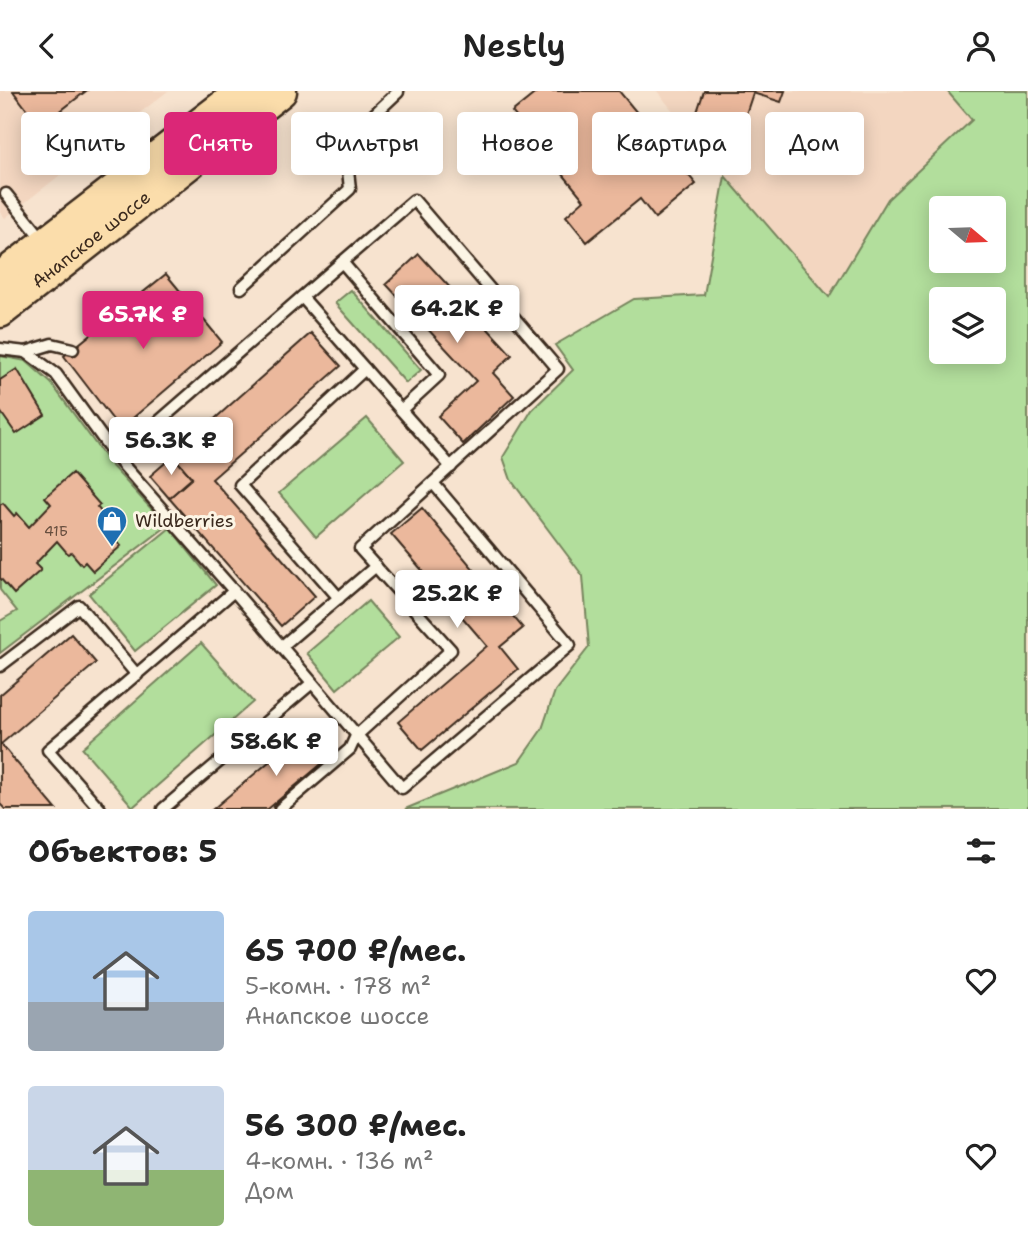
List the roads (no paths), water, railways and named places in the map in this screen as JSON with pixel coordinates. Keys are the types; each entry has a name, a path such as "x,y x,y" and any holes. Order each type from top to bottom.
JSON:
{"highway":[{"name":"Анапское шоссе","path":"0,311 53,254 244,91"},
{"name":"Анапское шоссе","path":"0,279 53,254 281,91"}],"lane":[{"path":"241,288 350,189 345,142 398,92"},
{"path":"6,194 53,254"},
{"path":"117,458 414,200 558,369 359,549 451,650 356,736 350,749 280,809"},
{"path":"342,262 439,375 401,409"},
{"path":"302,297 451,467"},
{"path":"0,349 26,352 52,344 73,349"},
{"path":"26,352 56,374 117,458 402,788 570,645 433,483"},
{"path":"339,598 240,485 365,369"},
{"path":"281,647 376,566"},
{"path":"100,809 48,750 234,591"},
{"path":"0,666 79,606 137,675"},
{"path":"163,809 312,683"}],"place":[{"name":"Wildberries","path":"112,548"}]}
